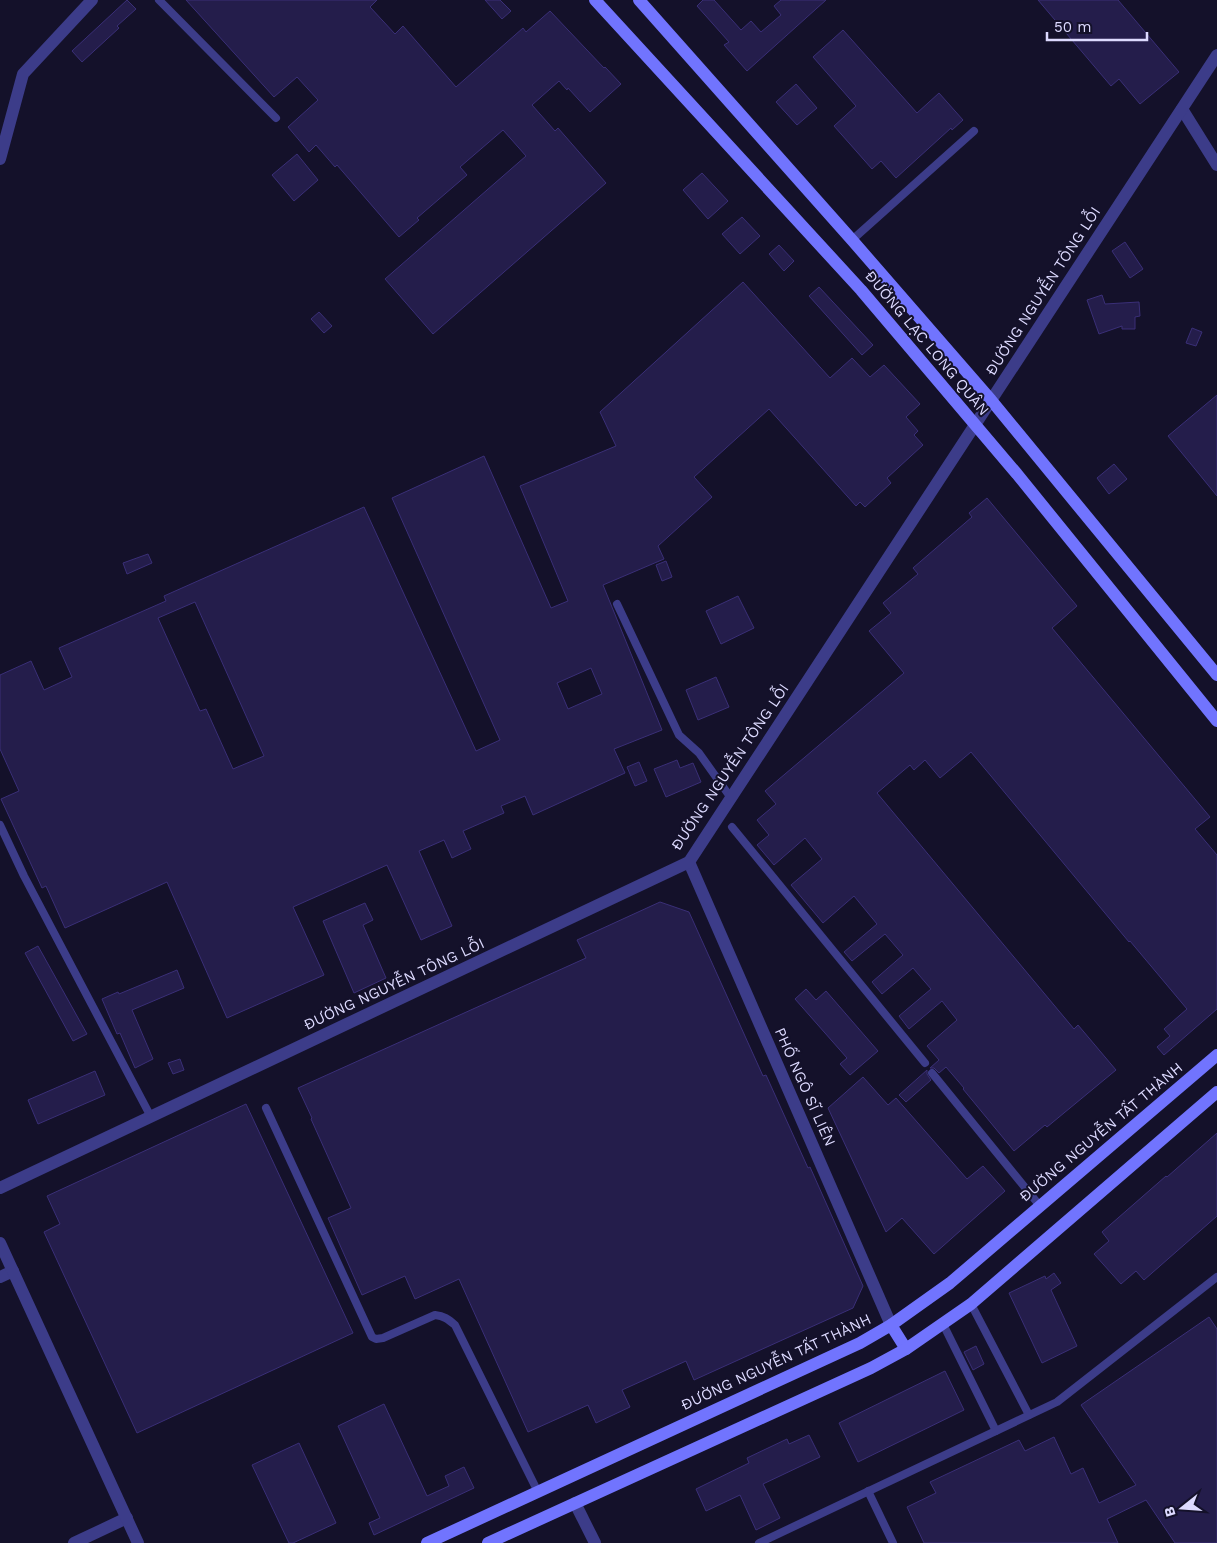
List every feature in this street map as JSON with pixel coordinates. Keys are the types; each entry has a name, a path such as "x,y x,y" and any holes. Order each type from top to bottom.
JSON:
{"main road":[{"name":"ĐƯỜNG LẠC LONG QUÂN","path":"596,0 861,290 1017,474 1217,722"},
{"name":"ĐƯỜNG LẠC LONG QUÂN","path":"639,0 991,400 1217,675"},
{"name":"ĐƯỜNG NGUYỄN TẤT THÀNH","path":"427,1543 860,1343 891,1325 950,1283 1217,1055"},
{"path":"488,1543 871,1368 906,1349 971,1304 1217,1092"},
{"path":"891,1325 906,1349"}],"street":[{"path":"0,159 23,74 92,0"},
{"name":"ĐƯỜNG NGUYỄN TÔNG LỖI","path":"0,1188 689,862 1217,55"},
{"path":"1182,109 1217,164"},
{"name":"PHỐ NGÔ SĨ LIÊN","path":"689,862 891,1325"},
{"path":"0,1243 138,1543"},
{"path":"0,1277 13,1271"},
{"path":"575,1503 595,1543"},
{"path":"74,1543 127,1518"}],"lane":[{"path":"159,0 276,118"},
{"path":"852,240 974,131"},
{"path":"616,604 679,735 699,753 731,798"},
{"path":"0,825 24,876 151,1117"},
{"path":"732,828 925,1064"},
{"path":"932,1073 1040,1206"},
{"path":"266,1108 372,1337 376,1339 382,1338 434,1315 448,1318 455,1325 538,1492"},
{"path":"759,1543 1057,1402 1217,1277"},
{"path":"971,1304 1029,1415"},
{"path":"943,1324 996,1431"},
{"path":"868,1491 892,1543"}],"building":[{"path":"127,0 136,9 117,26 119,28 82,62 72,51"},
{"path":"186,0 377,0 370,7 395,34 403,26 456,87 523,28 526,32 550,11 621,84 590,112 559,81 532,105 555,131 558,128 606,183 433,334 385,279 526,156 503,130 460,167 467,175 417,218 419,220 399,237 337,165 335,167 316,145 309,152 288,127 318,100 297,77 274,97"},
{"path":"485,0 500,0 511,11 502,19"},
{"path":"703,0 714,0 741,30 751,21 761,32 781,15 774,6 781,0 826,0 747,71 724,45 729,42 697,6"},
{"path":"1038,0 1118,0 1179,72 1140,104 1119,79 1111,86"},
{"path":"843,30 917,113 939,93 963,120 952,130 951,128 896,178 881,161 872,169 834,126 856,106 813,57"},
{"path":"796,84 817,108 797,125 776,102"},
{"path":"297,154 318,180 294,201 272,175"},
{"path":"702,173 728,201 708,219 683,190"},
{"path":"742,217 760,236 740,254 722,234"},
{"path":"1125,242 1143,269 1130,278 1112,251"},
{"path":"779,245 794,261 784,271 769,254"},
{"path":"743,282 830,378 852,358 870,377 884,365 920,404 906,417 918,431 914,435 923,445 887,478 891,483 865,507 860,502 856,506 769,409 694,477 712,497 658,546 664,559 603,585 662,730 614,749 625,773 533,815 525,796 501,806 504,813 463,831 471,849 452,858 444,840 419,851 452,926 421,940 387,865 293,907 324,975 227,1018 167,882 65,928 46,886 42,888 1,799 19,791 0,749 0,675 31,661 44,690 72,677 59,648 166,601 164,596 364,507 476,751 500,740 392,498 484,456 551,608 568,601 520,486 616,446 600,412","holes":["195,602 264,756 233,769 206,709 200,711 158,618","591,668 602,694 568,709 557,683"]},
{"path":"819,287 873,345 862,355 809,296"},
{"path":"1102,295 1105,304 1139,302 1140,316 1135,317 1135,329 1122,329 1122,326 1099,334 1087,300"},
{"path":"319,312 332,326 324,333 311,319"},
{"path":"1192,328 1202,332 1196,346 1186,343"},
{"path":"1217,395 1217,496 1168,436"},
{"path":"1114,464 1127,479 1109,494 1097,478"},
{"path":"987,498 1077,606 1052,628 1210,817 1195,829 1217,855 1217,1009 1164,1055 1157,1047 1170,1036 1164,1029 1187,1009 971,752 940,778 925,760 914,770 910,765 877,793 1074,1029 1078,1025 1116,1070 1047,1127 1045,1125 1014,1151 946,1067 939,1073 934,1068 930,1068 939,1060 927,1046 957,1020 942,1001 909,1029 899,1016 931,989 913,968 882,994 872,982 903,955 885,934 852,961 844,952 877,924 854,896 823,923 791,885 822,859 805,838 774,865 757,845 769,835 757,820 776,804 765,791 904,673 869,631 891,613 883,603 918,574 913,568 972,517 969,513"},
{"path":"148,554 152,563 127,574 123,563"},
{"path":"666,561 672,577 662,581 656,565"},
{"path":"738,596 754,628 721,644 706,611"},
{"path":"716,677 729,707 698,720 686,690"},
{"path":"677,760 680,768 693,763 701,782 666,797 654,769"},
{"path":"639,762 647,781 635,786 627,767"},
{"path":"660,902 689,912 763,1076 766,1075 808,1168 810,1167 863,1286 853,1308 694,1380 686,1361 622,1390 630,1407 596,1423 588,1405 528,1432 459,1279 415,1299 405,1276 362,1295 328,1218 351,1208 298,1088 586,958 577,940"},
{"path":"365,903 373,920 363,925 386,978 354,993 323,921"},
{"path":"38,946 87,1034 73,1041 25,953"},
{"path":"177,970 184,988 132,1010 153,1059 135,1068 120,1033 117,1034 102,999"},
{"path":"806,989 816,1000 826,991 878,1051 850,1075 840,1064 847,1058 795,999"},
{"path":"180,1059 184,1070 173,1074 168,1063"},
{"path":"927,1070 931,1080 906,1102 899,1095"},
{"path":"95,1071 105,1095 38,1124 28,1100"},
{"path":"863,1077 888,1105 896,1098 967,1179 983,1166 1005,1191 934,1254 902,1218 886,1232 828,1108"},
{"path":"246,1104 353,1333 137,1433 44,1232 60,1224 47,1196"},
{"path":"1217,1133 1217,1216 1144,1280 1136,1271 1121,1284 1094,1254 1109,1241 1102,1232"},
{"path":"1054,1273 1061,1283 1051,1290 1077,1346 1042,1363 1009,1293 1045,1276 1046,1279"},
{"path":"1209,1317 1217,1329 1217,1543 1175,1543 1146,1500 1107,1519 1118,1543 924,1543 907,1507 936,1493 930,1482 1019,1440 1025,1451 1054,1437 1071,1474 1083,1468 1099,1503 1136,1485 1081,1405"},
{"path":"976,1346 984,1364 973,1370 964,1352"},
{"path":"945,1371 964,1410 858,1462 839,1423"},
{"path":"384,1404 427,1496 449,1486 445,1476 464,1467 474,1488 374,1535 369,1523 380,1518 338,1426"},
{"path":"809,1435 820,1457 763,1484 780,1518 756,1530 740,1495 706,1511 696,1489 749,1463 747,1458 787,1439 789,1444"},
{"path":"299,1443 336,1523 293,1543 289,1543 252,1465"}]}
